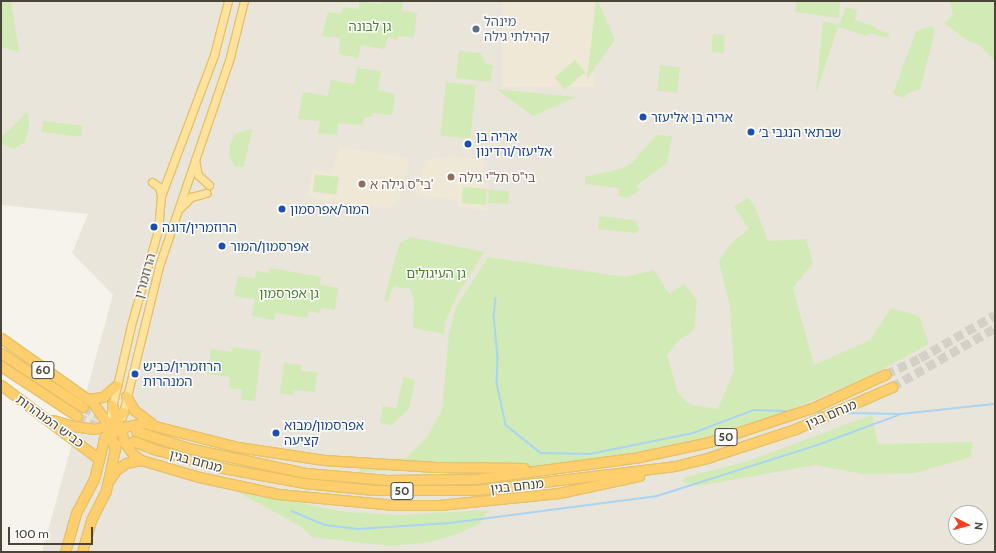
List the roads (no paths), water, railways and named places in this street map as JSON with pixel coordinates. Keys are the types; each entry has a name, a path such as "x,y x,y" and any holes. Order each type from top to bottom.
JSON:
{"highway":[{"name":"60","path":"1,338 87,399 113,426"},
{"path":"1,353 83,407"},
{"path":"1,366 78,416"},
{"name":"מנחם בגין","path":"136,431 220,456 298,471 341,476 423,481 475,479 639,457 709,442 812,408 886,374"},
{"name":"כביש המנהרות","path":"1,385 99,459"},
{"path":"87,399 103,397 117,385"},
{"name":"מנחם בגין","path":"133,441 189,459 268,477 375,490 441,491 509,488 675,466 710,457 795,429 892,387"},
{"path":"126,396 134,410 152,424"},
{"path":"82,552 92,518 108,482 115,449 112,405"},
{"path":"65,552 76,513 91,486 103,441 123,412"},
{"path":"44,417 82,428 95,429 133,424 152,424 238,447 324,460 436,467 557,468"},
{"path":"113,426 130,451 141,460 199,477 278,494 394,505 487,502 559,493 675,466"},
{"path":"108,482 121,466 141,460"}],"main road":[{"name":"הרוזמרין","path":"112,405 158,230 161,196 214,55 228,1"},
{"name":"הרוזמרין","path":"123,412 144,321 176,212 230,57 244,1"},
{"path":"196,154 196,172 209,185"},
{"path":"152,182 159,187 161,196"},
{"path":"176,212 191,197 206,193"}],"waterway":[{"path":"496,298 494,316 498,357 497,383 506,425 541,453 590,454 693,433 754,410 790,411"},
{"path":"842,413 901,414 995,404"},
{"path":"814,412 824,412"},
{"path":"292,511 325,525 358,529 450,523 657,496 815,446 899,415"}],"tunnel":[{"path":"886,374 920,358 995,315"},
{"path":"892,387 995,328"},
{"path":"83,407 105,418"},
{"path":"77,416 103,429"}],"place":[{"name":"מינהל קהילתי גילה","path":"476,29"},
{"name":"אריה בן אליעזר","path":"643,117"},
{"name":"שבתאי הנגבי ב׳","path":"751,132"},
{"name":"אריה בן אליעזר/ורדינון","path":"468,144"},
{"name":"בי\"ס תל\"י גילה","path":"451,177"},
{"name":"בי\"ס גילה א'","path":"362,184"},
{"name":"המור/אפרסמון","path":"282,209"},
{"name":"הרוזמרין/דוגה","path":"154,227"},
{"name":"אפרסמון/המור","path":"222,246"},
{"name":"הרוזמרין/כביש המנהרות","path":"135,374"},
{"name":"אפרסמון/מבוא קציעה","path":"276,433"}],"park label":[{"name":"גן לבונה","path":"370,26"},
{"name":"גן העיגולים","path":"436,273"},
{"name":"גן אפרסמון","path":"289,293"}]}
